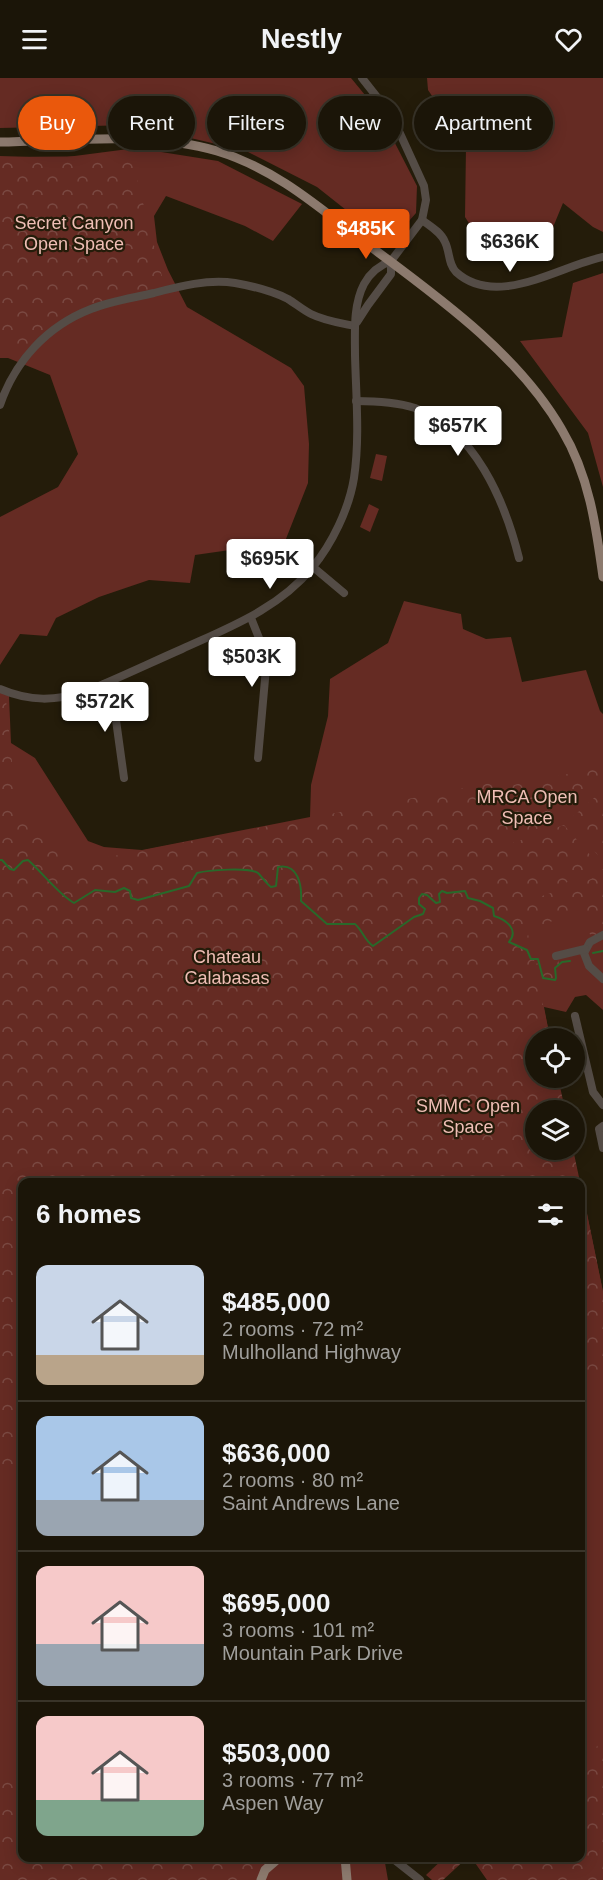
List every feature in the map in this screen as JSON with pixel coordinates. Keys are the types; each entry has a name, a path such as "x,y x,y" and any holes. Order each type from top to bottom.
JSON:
{"main road":[{"path":"0,142 131,139 182,143 217,151 244,161 306,195 392,261 479,333 517,371 549,409 570,444 583,475 593,510 603,578"},
{"path":"261,1880 265,1870 274,1862"},
{"path":"345,1862 347,1880"}],"street":[{"path":"0,689 29,698 49,700 69,697 104,684 251,618 278,600 313,567 333,536 349,500 357,453 355,326 358,300 364,285 380,266 392,261 422,220 426,200 414,161 392,116 363,78"},
{"path":"422,220 445,240 454,270 470,280 493,288 520,284 603,257"},
{"path":"355,326 391,274 392,261"},
{"path":"0,405 10,381 28,352 45,336 69,319 92,308 185,285 210,282 233,283 256,288 286,299 326,320 355,326"},
{"path":"364,285 375,295"},
{"path":"356,401 382,401 416,408 431,415 456,435 490,479 504,510 519,558"},
{"path":"313,567 344,593"},
{"path":"251,618 261,643 266,668 258,758"},
{"path":"104,684 115,713 124,778"},
{"path":"603,935 590,942 585,949 588,966 603,979"},
{"path":"556,956 585,949"},
{"path":"575,1016 593,1092 603,1105"},
{"path":"603,1126 599,1130 603,1148"},
{"path":"397,1862 420,1880"}],"green space":[{"path":"0,78 351,78 366,96 318,96 318,150 399,150 417,186 416,213 389,244 317,187 242,150 306,150 306,96 207,96 207,142 195,139 195,96 108,96 108,126 96,126 96,96 18,96 18,128 0,128"},
{"path":"427,78 603,78 603,232 593,227 563,203 549,237 502,237 491,223 476,234 465,217 466,150 553,150 553,96 432,96 428,90"},
{"path":"121,150 149,150 218,161 302,204 273,241 245,226 166,196 154,216 157,242 187,307 291,368 304,386 309,444 308,483 282,549 257,562 244,548 195,555 190,583 149,580 99,597 56,618 47,636 20,634 0,665 0,517 58,487 78,454 50,375 8,358 0,358 0,156 59,158"},
{"name":"Secret Canyon Open Space","path":"131,156 165,288 76,314 23,359 0,344 0,157"},
{"path":"603,273 603,487 588,433 520,341 562,337 573,283"},
{"path":"376,454 387,456 382,481 370,478"},
{"path":"369,504 379,509 370,532 360,527"},
{"name":"SMMC Open Space","path":"404,601 461,614 463,629 486,639 511,637 522,682 586,670 603,714 603,1010 586,995 575,997 566,1012 544,1007 548,1028 525,1028 525,1088 536,1088 536,1100 525,1100 525,1150 84,1178 18,1178 18,1862 385,1862 388,1880 0,1880 0,693 9,696 11,743 35,758 88,841 104,847 142,850 310,817 311,785 328,716 330,679 388,643"},
{"name":"Chateau Calabasas","path":"0,687 8,691 6,700 16,803 72,864 496,782 498,788 603,767 603,784 562,820 508,839 510,844 564,825 599,865 588,875 521,898 522,903 591,879 603,869 603,932 591,937 581,911 527,930 535,964 558,959 562,980 539,985 548,1028 525,1028 525,1088 560,1088 563,1100 525,1100 525,1160 575,1160 579,1178 18,1178 18,1463 0,1467"},
{"name":"MRCA Open Space","path":"603,790 603,861 568,821"},
{"path":"585,1204 603,1292 603,1880 585,1862"},
{"path":"585,1204 603,1292 603,1370 585,1374"},
{"path":"603,1742 603,1880 487,1880 474,1862 585,1862 585,1755"},
{"path":"18,1768 18,1862 136,1862 127,1880 0,1880 0,1772"},
{"path":"140,1862 260,1862 255,1869 253,1880 131,1880"},
{"path":"440,1862 463,1862 443,1880 432,1880 426,1875"}],"waterway":[{"path":"0,860 14,870 23,861 28,860 74,903 95,890 115,892 124,888 130,891 131,898 138,900 189,886 197,873 219,870 253,871 258,873 271,887 276,886 278,867 290,868 297,876 301,888 301,901 327,924 355,924 373,946 414,917 423,914 425,909 419,904 422,894 427,895 436,903 440,902 439,894 442,891 447,893 465,891 468,898 493,908 494,916 510,926 513,933 509,942 527,950 531,959 538,959 543,978 555,980 555,968 562,962 570,961"},
{"path":"593,953 603,951"}]}
